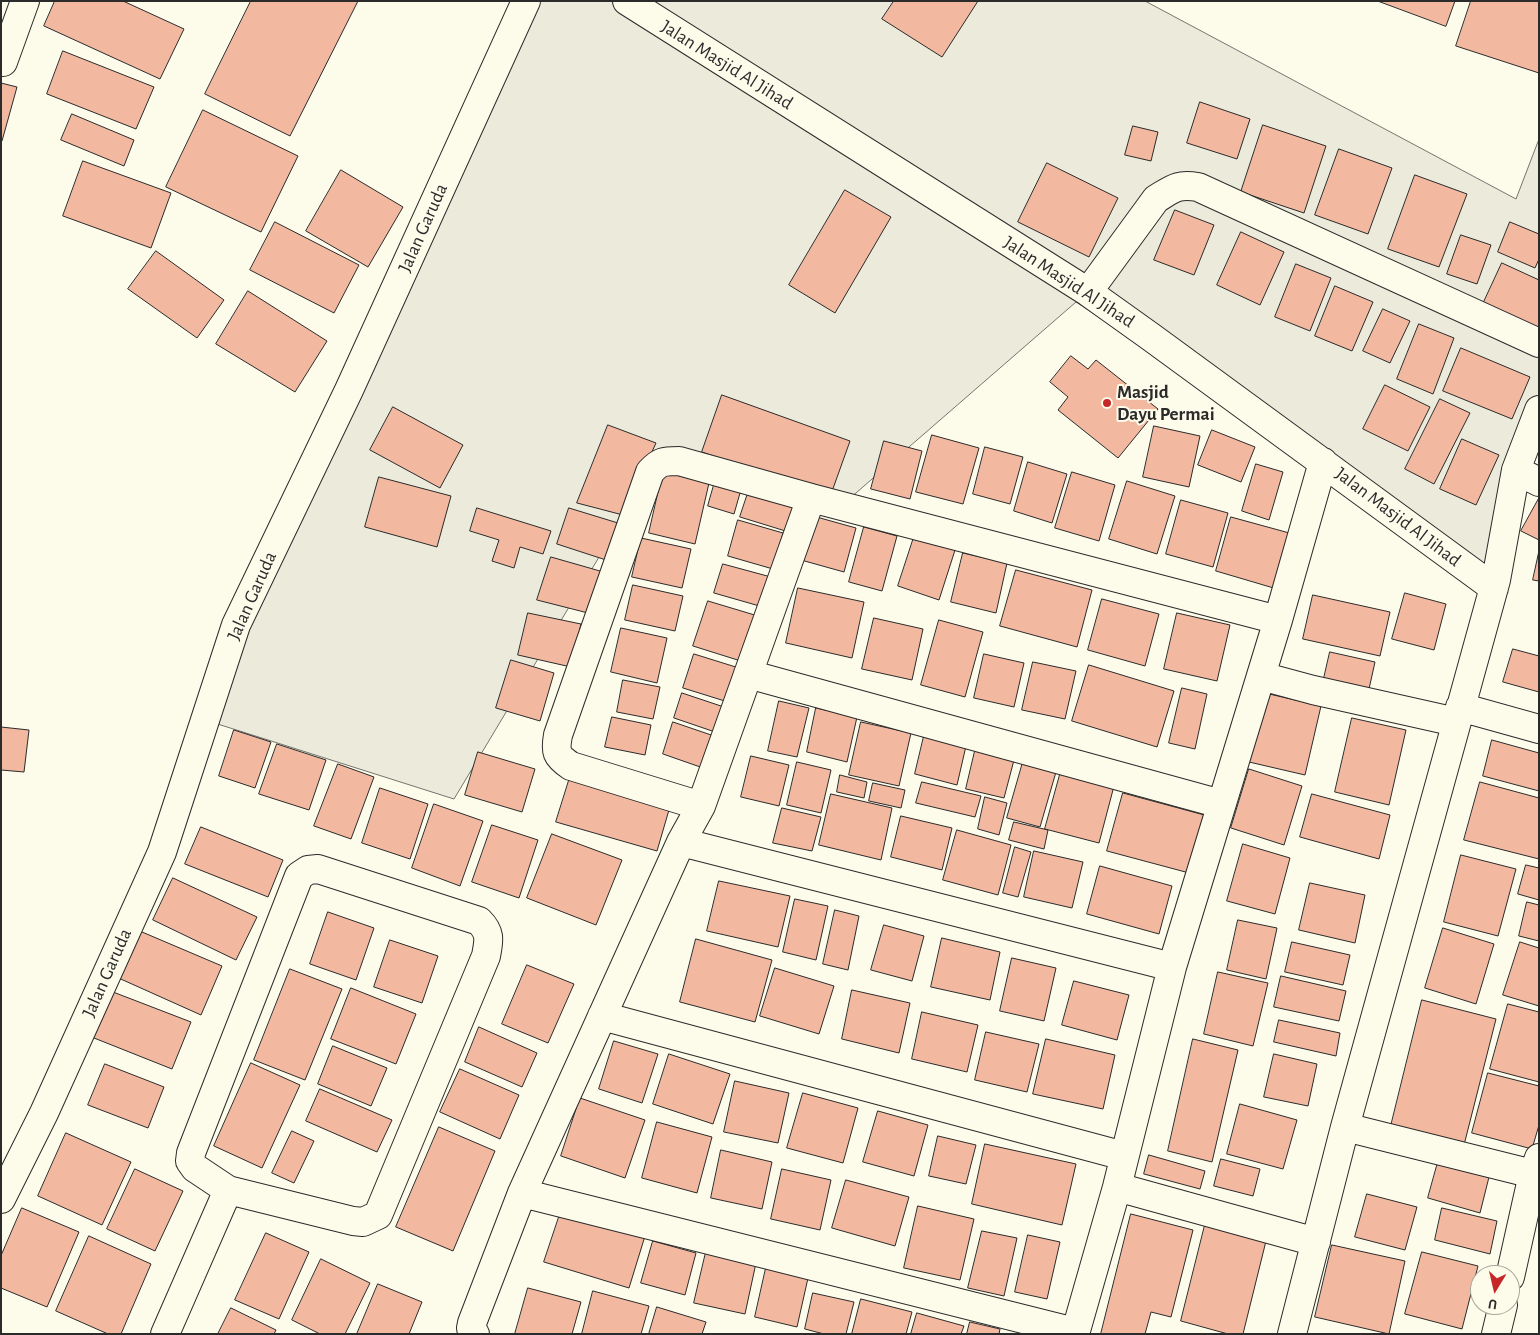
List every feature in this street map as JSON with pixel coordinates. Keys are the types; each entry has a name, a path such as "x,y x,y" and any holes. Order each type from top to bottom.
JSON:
{"street":[{"path":"4,51 25,1"},
{"name":"Jalan Garuda","path":"1,1199 44,1113 162,852 236,625 349,390 526,1"},
{"name":"Jalan Masjid Al Jihad","path":"627,1 1088,292 1151,336 1494,588"},
{"path":"1088,292 1156,199 1170,190 1183,185 1198,187 1539,343"},
{"path":"1292,1334 1345,1127 1458,715 1527,476 1539,410"},
{"path":"700,806 571,766 561,760 556,750 558,735 648,476 657,464 666,461 679,461 811,498 1278,620"},
{"path":"522,1193 1075,1333 1117,1187 1172,967 1278,620 1323,462"},
{"path":"475,1334 471,1328 472,1323 522,1193 681,842 700,806 811,498"},
{"path":"748,674 1221,804"},
{"path":"1261,676 1313,690 1539,729"},
{"path":"681,842 1172,967"},
{"path":"318,869 479,921 487,929 489,940 486,956 378,1215 363,1222 353,1221 228,1190 194,1168 190,1161 191,1153 299,876 308,870 318,869"},
{"path":"602,1016 1124,1156"},
{"path":"1345,1127 1536,1166 1513,1265"},
{"path":"1117,1187 1316,1242"},
{"path":"165,1334 228,1190"},
{"path":"1496,1334 1501,1315"}],"shaded area":[{"path":"525,1 1145,1 1516,199 1539,139 1539,424 1492,578 1076,302 841,506 650,472 454,799 205,720"}],"building":[{"path":"55,1 123,1 184,29 160,79 44,26"},
{"path":"251,1 358,1 290,136 205,94"},
{"path":"894,1 978,1 942,57 882,19"},
{"path":"1378,1 1455,1 1446,26"},
{"path":"1471,1 1539,1 1539,73 1456,46"},
{"path":"63,51 154,87 136,129 47,94"},
{"path":"1,83 17,87 2,141 1,141"},
{"path":"1200,102 1250,119 1237,159 1187,143"},
{"path":"203,110 298,156 261,232 166,187"},
{"path":"72,114 134,140 124,166 61,140"},
{"path":"1263,125 1326,146 1304,213 1241,192"},
{"path":"1133,126 1158,132 1151,161 1125,155"},
{"path":"1339,149 1392,168 1368,234 1315,215"},
{"path":"83,161 171,193 151,248 63,216"},
{"path":"1047,163 1118,198 1089,257 1018,222"},
{"path":"341,170 403,207 368,267 306,231"},
{"path":"1415,175 1467,194 1439,267 1388,249"},
{"path":"845,190 891,217 835,313 789,285"},
{"path":"1175,210 1214,225 1194,275 1154,260"},
{"path":"275,222 359,265 334,313 250,270"},
{"path":"1510,222 1539,234 1539,259 1535,268 1498,252"},
{"path":"1241,232 1284,252 1260,305 1217,285"},
{"path":"1461,235 1491,245 1477,284 1447,274"},
{"path":"156,251 224,300 197,338 128,289"},
{"path":"1502,263 1539,280 1539,330 1483,304"},
{"path":"1296,264 1331,278 1310,331 1275,317"},
{"path":"1335,286 1373,302 1352,351 1315,336"},
{"path":"248,291 327,341 295,392 216,344"},
{"path":"1383,309 1410,321 1390,363 1363,351"},
{"path":"1419,324 1454,338 1433,394 1397,379"},
{"path":"1461,348 1530,377 1512,419 1443,391"},
{"name":"Masjid Dayu Permai","path":"1071,356 1088,369 1096,360 1158,409 1118,458 1058,410 1068,397 1050,382"},
{"path":"1385,385 1430,407 1408,451 1363,429"},
{"path":"722,395 850,441 830,497 702,452"},
{"path":"1440,399 1470,413 1434,484 1405,469"},
{"path":"393,407 463,445 440,488 370,450"},
{"path":"608,425 656,443 623,515 577,503"},
{"path":"1154,426 1200,436 1189,487 1143,477"},
{"path":"1212,430 1255,447 1241,482 1198,465"},
{"path":"932,435 979,448 963,504 916,492"},
{"path":"1462,439 1499,455 1476,505 1440,489"},
{"path":"884,441 922,451 910,499 871,489"},
{"path":"985,447 1023,457 1010,504 973,494"},
{"path":"1028,462 1067,474 1052,523 1014,511"},
{"path":"1256,464 1283,472 1269,520 1242,511"},
{"path":"663,472 709,483 695,544 649,533"},
{"path":"1072,472 1115,485 1099,541 1055,528"},
{"path":"379,477 451,496 437,547 365,527"},
{"path":"716,478 742,486 734,514 708,506"},
{"path":"1127,481 1175,496 1157,554 1109,539"},
{"path":"751,484 802,501 792,533 740,517"},
{"path":"1539,498 1539,540 1521,531"},
{"path":"1181,500 1228,513 1213,567 1166,554"},
{"path":"477,508 551,531 543,554 520,547 514,568 492,561 499,540 470,531"},
{"path":"569,508 618,523 606,560 557,544"},
{"path":"813,516 856,528 844,572 801,560"},
{"path":"1231,517 1293,534 1277,589 1216,571"},
{"path":"738,520 783,533 773,569 728,556"},
{"path":"864,527 897,536 882,591 849,582"},
{"path":"915,534 956,547 939,600 898,586"},
{"path":"641,538 691,549 682,588 632,577"},
{"path":"1539,551 1539,581 1533,580"},
{"path":"963,553 1007,563 996,613 951,602"},
{"path":"551,557 607,573 592,614 537,600"},
{"path":"723,564 771,577 763,607 714,593"},
{"path":"1016,570 1092,590 1077,647 1000,626"},
{"path":"633,585 683,596 675,631 625,620"},
{"path":"798,588 864,602 852,658 786,643"},
{"path":"1405,593 1446,604 1434,650 1392,639"},
{"path":"1313,595 1390,612 1380,656 1303,639"},
{"path":"1102,599 1159,614 1145,666 1088,650"},
{"path":"708,601 758,616 744,662 693,646"},
{"path":"528,613 581,624 571,667 518,655"},
{"path":"1177,613 1230,625 1217,681 1164,669"},
{"path":"874,618 923,629 912,680 862,669"},
{"path":"939,620 983,632 965,697 921,685"},
{"path":"621,628 667,638 657,683 611,672"},
{"path":"1513,649 1539,656 1539,692 1503,682"},
{"path":"1330,652 1375,662 1367,698 1322,687"},
{"path":"694,654 739,668 728,702 683,688"},
{"path":"984,654 1024,663 1014,707 974,698"},
{"path":"511,660 554,673 540,721 496,708"},
{"path":"1033,662 1076,671 1065,719 1022,710"},
{"path":"1089,665 1174,691 1157,747 1072,721"},
{"path":"623,680 660,687 653,719 617,712"},
{"path":"1182,688 1207,694 1195,749 1169,743"},
{"path":"682,693 727,708 718,733 674,718"},
{"path":"1265,693 1321,706 1305,775 1249,762"},
{"path":"779,701 809,708 797,757 768,751"},
{"path":"816,708 857,717 847,762 807,752"},
{"path":"612,717 651,725 645,755 605,747"},
{"path":"1352,718 1406,730 1389,805 1335,792"},
{"path":"673,722 717,737 706,769 663,754"},
{"path":"861,722 911,733 899,786 849,775"},
{"path":"1,727 29,730 24,772 1,770"},
{"path":"234,730 271,742 255,788 219,776"},
{"path":"924,736 966,746 957,785 915,774"},
{"path":"1492,740 1539,753 1539,791 1483,776"},
{"path":"277,744 326,760 309,810 259,794"},
{"path":"975,751 1014,760 1004,798 966,789"},
{"path":"478,752 535,769 522,812 465,795"},
{"path":"751,756 789,765 779,806 741,797"},
{"path":"797,762 831,770 821,813 787,805"},
{"path":"1023,762 1056,772 1040,827 1007,818"},
{"path":"338,764 374,777 351,839 314,826"},
{"path":"1249,769 1302,786 1284,845 1231,828"},
{"path":"1061,771 1114,786 1099,843 1045,829"},
{"path":"571,774 671,803 657,851 556,822"},
{"path":"840,775 867,782 864,798 837,792"},
{"path":"922,782 981,796 975,817 916,803"},
{"path":"1480,782 1539,798 1539,859 1464,840"},
{"path":"873,783 905,790 901,808 869,801"},
{"path":"380,788 428,804 410,859 362,843"},
{"path":"1123,793 1208,816 1193,874 1107,851"},
{"path":"831,794 892,808 881,860 819,845"},
{"path":"1312,794 1390,815 1379,859 1300,837"},
{"path":"985,797 1007,803 999,835 978,829"},
{"path":"434,804 483,821 460,886 412,868"},
{"path":"782,808 821,817 812,851 773,843"},
{"path":"901,816 952,828 942,870 891,857"},
{"path":"1014,822 1048,830 1044,849 1009,840"},
{"path":"492,825 538,840 519,898 472,882"},
{"path":"201,827 283,860 268,897 185,864"},
{"path":"957,830 1011,845 998,895 943,880"},
{"path":"552,834 622,860 596,925 527,898"},
{"path":"1243,844 1290,858 1275,914 1227,901"},
{"path":"1015,847 1031,852 1018,897 1003,893"},
{"path":"1034,851 1083,862 1072,908 1024,897"},
{"path":"1461,855 1516,869 1498,936 1444,922"},
{"path":"1526,865 1539,868 1539,900 1518,894"},
{"path":"1100,866 1172,886 1159,934 1087,914"},
{"path":"173,878 257,917 236,960 153,920"},
{"path":"719,881 790,896 778,947 707,931"},
{"path":"1310,883 1365,895 1355,943 1299,930"},
{"path":"795,899 828,906 816,960 783,952"},
{"path":"1527,902 1539,905 1539,941 1519,936"},
{"path":"835,910 859,916 848,970 823,964"},
{"path":"328,912 374,928 356,980 310,964"},
{"path":"1238,920 1277,928 1266,979 1227,970"},
{"path":"884,925 924,936 912,981 871,970"},
{"path":"1443,928 1494,944 1476,1004 1425,988"},
{"path":"135,929 222,966 201,1015 114,976"},
{"path":"942,938 1000,952 990,1000 931,987"},
{"path":"696,939 772,960 755,1022 680,1002"},
{"path":"390,940 438,956 422,1003 374,987"},
{"path":"1292,942 1350,955 1343,985 1285,972"},
{"path":"1520,942 1539,948 1539,1006 1503,995"},
{"path":"1012,958 1056,968 1044,1021 1000,1011"},
{"path":"527,965 574,984 548,1043 502,1024"},
{"path":"775,968 834,986 819,1034 760,1016"},
{"path":"290,969 342,989 305,1080 254,1060"},
{"path":"1218,972 1268,983 1253,1046 1204,1034"},
{"path":"1281,976 1346,991 1339,1021 1274,1007"},
{"path":"1074,981 1129,995 1117,1040 1062,1025"},
{"path":"351,988 416,1014 396,1064 331,1039"},
{"path":"852,990 910,1003 899,1053 842,1039"},
{"path":"113,992 191,1022 172,1069 94,1038"},
{"path":"1422,1000 1496,1019 1463,1149 1390,1130"},
{"path":"1508,1004 1539,1012 1539,1082 1490,1069"},
{"path":"922,1012 978,1025 967,1072 912,1059"},
{"path":"1279,1020 1340,1033 1336,1056 1274,1042"},
{"path":"479,1027 537,1053 522,1087 465,1062"},
{"path":"986,1032 1039,1044 1027,1092 975,1080"},
{"path":"1046,1039 1115,1055 1103,1109 1033,1094"},
{"path":"1193,1039 1238,1050 1212,1162 1168,1151"},
{"path":"614,1041 658,1054 642,1103 599,1089"},
{"path":"333,1046 387,1068 371,1106 318,1084"},
{"path":"669,1054 730,1074 713,1124 653,1104"},
{"path":"1274,1054 1317,1064 1308,1106 1264,1097"},
{"path":"251,1063 300,1085 262,1168 214,1146"},
{"path":"105,1064 164,1087 148,1128 88,1105"},
{"path":"460,1069 519,1095 500,1139 440,1112"},
{"path":"1488,1073 1539,1086 1539,1125 1532,1149 1472,1133"},
{"path":"735,1081 789,1093 778,1143 724,1132"},
{"path":"320,1089 392,1120 377,1152 306,1121"},
{"path":"803,1093 858,1108 843,1163 787,1148"},
{"path":"580,1098 645,1120 625,1178 561,1156"},
{"path":"1240,1104 1297,1120 1283,1169 1227,1154"},
{"path":"878,1111 928,1125 914,1176 863,1162"},
{"path":"657,1122 712,1137 697,1193 642,1178"},
{"path":"439,1127 495,1151 453,1251 396,1227"},
{"path":"292,1131 314,1141 294,1183 272,1173"},
{"path":"66,1133 131,1162 102,1225 38,1196"},
{"path":"938,1136 976,1145 966,1184 929,1176"},
{"path":"985,1144 1076,1164 1062,1225 972,1204"},
{"path":"721,1150 772,1162 762,1209 711,1198"},
{"path":"1149,1155 1205,1171 1200,1189 1144,1174"},
{"path":"1221,1159 1260,1169 1253,1196 1214,1186"},
{"path":"1438,1162 1489,1177 1480,1213 1428,1198"},
{"path":"135,1169 183,1191 155,1251 107,1229"},
{"path":"782,1169 831,1180 820,1230 771,1219"},
{"path":"846,1180 909,1197 895,1246 832,1228"},
{"path":"1367,1194 1417,1207 1405,1250 1355,1237"},
{"path":"918,1206 974,1219 960,1280 904,1268"},
{"path":"22,1208 79,1232 47,1307 1,1288 1,1256"},
{"path":"1442,1208 1497,1221 1490,1254 1435,1240"},
{"path":"561,1211 645,1236 629,1288 544,1262"},
{"path":"1131,1214 1193,1230 1171,1317 1151,1312 1145,1334 1101,1334"},
{"path":"1205,1225 1266,1241 1243,1334 1228,1334 1181,1321"},
{"path":"982,1231 1017,1238 1004,1296 968,1288"},
{"path":"266,1233 309,1252 279,1319 235,1300"},
{"path":"1028,1235 1060,1242 1047,1299 1015,1292"},
{"path":"89,1236 151,1264 121,1334 108,1334 56,1311"},
{"path":"653,1241 696,1253 685,1295 641,1283"},
{"path":"1332,1245 1405,1261 1389,1334 1315,1317"},
{"path":"706,1252 756,1263 745,1314 694,1303"},
{"path":"1422,1252 1474,1265 1470,1265 1470,1298 1462,1329 1405,1314"},
{"path":"321,1259 370,1283 345,1334 320,1334 292,1320"},
{"path":"766,1268 808,1278 797,1327 755,1317"},
{"path":"378,1284 422,1302 409,1334 357,1334"},
{"path":"528,1288 581,1302 572,1334 515,1334"},
{"path":"593,1291 649,1306 641,1334 582,1334"},
{"path":"813,1293 854,1302 846,1334 824,1334 805,1329"},
{"path":"861,1299 912,1312 906,1334 852,1334"},
{"path":"657,1307 706,1322 702,1334 649,1334"},
{"path":"231,1308 276,1330 274,1334 218,1334"},
{"path":"917,1313 964,1326 961,1334 911,1334"},
{"path":"970,1322 1000,1329 999,1334 967,1334"}],"place":[{"name":"Masjid Dayu Permai","path":"1107,403"}]}
